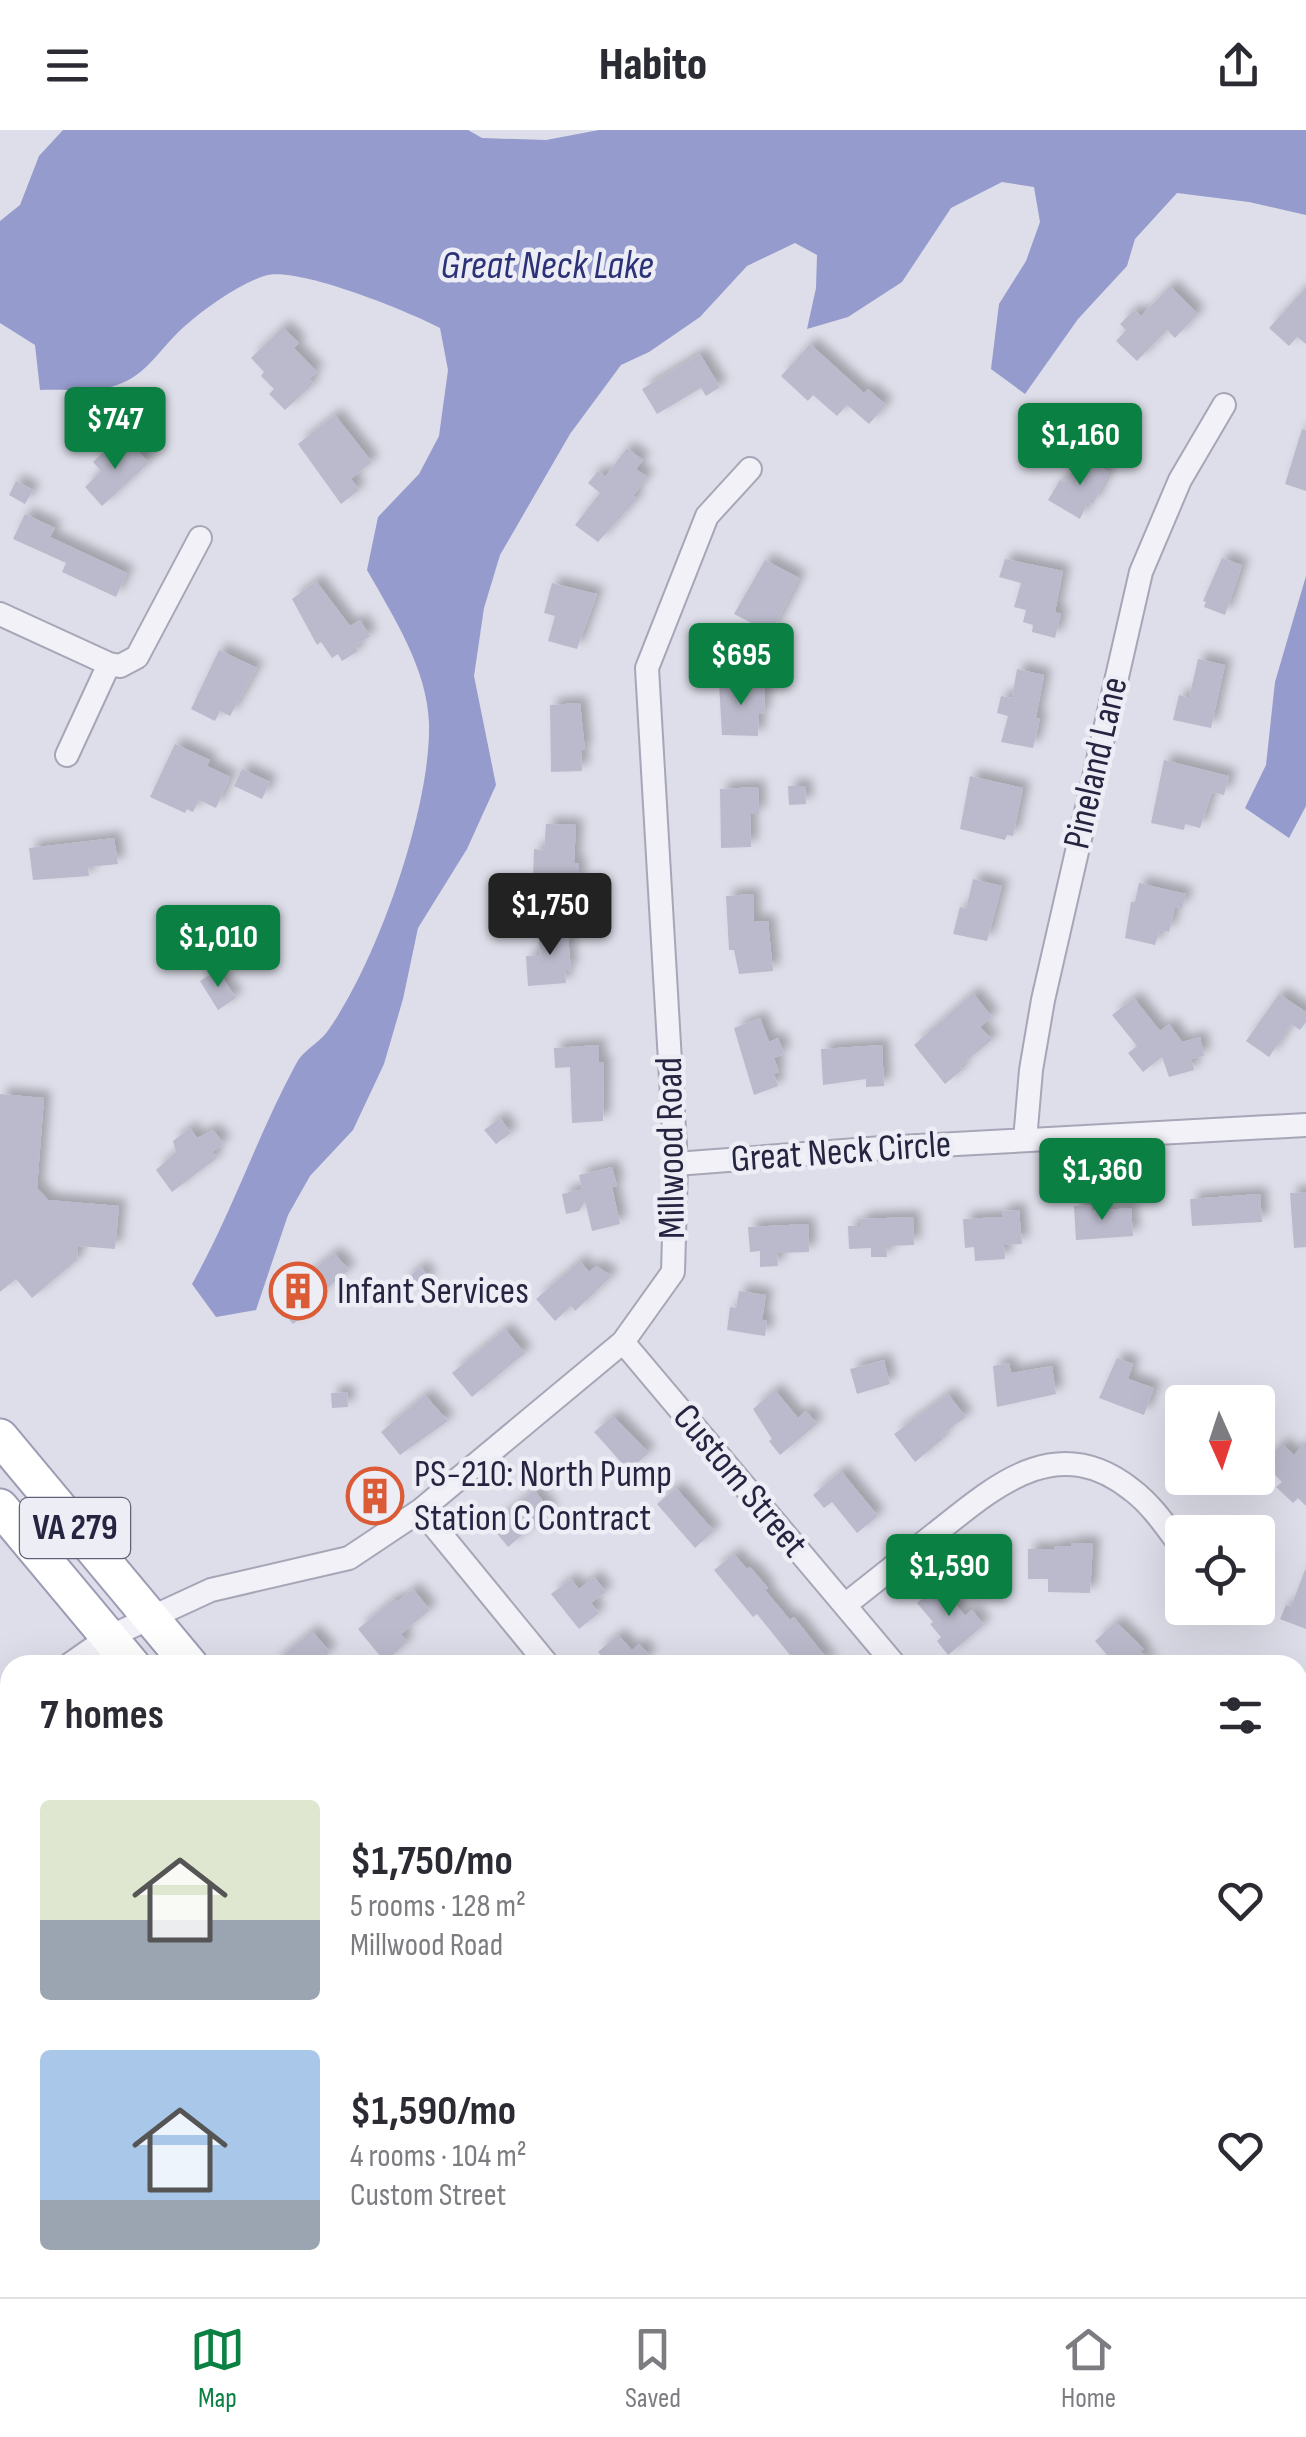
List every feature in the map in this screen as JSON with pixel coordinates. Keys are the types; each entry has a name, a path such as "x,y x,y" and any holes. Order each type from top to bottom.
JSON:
{"main road":[{"name":"VA 279","path":"0,1437 182,1655"},
{"name":"VA 279","path":"0,1507 123,1655"}],"street":[{"name":"Pineland Lane","path":"1025,1140 1043,1000 1141,572 1180,480 1224,405"},
{"name":"Millwood Road","path":"84,1655 109,1638 211,1590 349,1558 420,1510 624,1342 673,1272 676,1164 647,668 707,516 750,470"},
{"path":"0,614 120,666 137,657 200,538"},
{"path":"68,755 109,664"},
{"name":"Great Neck Circle","path":"676,1164 1306,1125"},
{"name":"Custom Street","path":"624,1342 887,1655"},
{"path":"845,1605 988,1491 1017,1474 1040,1467 1086,1468 1108,1475 1149,1505 1165,1526"},
{"path":"420,1510 540,1655"}],"water":[{"name":"Great Neck Lake","path":"63,130 468,130 482,138 546,140 599,130 1306,130 1306,215 1249,202 1177,193 1135,239 1127,266 1078,319 1025,394 991,369 999,304 1026,261 1040,222 1034,187 1002,182 951,208 902,282 848,317 807,329 816,288 817,255 795,243 747,266 700,317 649,352 621,365 570,434 500,555 484,608 474,676 496,785 467,849 418,928 384,1064 353,1130 310,1176 288,1215 256,1310 216,1317 192,1284 296,1064 327,1032 364,967 398,884 411,840 427,759 427,704 416,664 367,570 378,517 419,474 439,436 448,370 440,328 326,283 279,274 254,280 213,304 128,380 99,389 40,390 35,345 0,323 0,221 20,205 39,156"},
{"path":"1306,576 1306,806 1289,838 1245,808 1266,765 1275,682"}],"building":[{"path":"1170,286 1198,314 1175,338 1167,330 1137,361 1116,341 1126,330 1120,324 1134,310 1141,316"},
{"path":"1306,287 1306,344 1297,337 1289,346 1269,328"},
{"path":"283,327 299,343 294,348 317,372 309,379 313,382 310,387 285,410 269,394 274,389 251,358"},
{"path":"810,344 864,393 868,389 886,405 869,424 847,405 837,416 813,395 808,401 781,376"},
{"path":"700,354 720,387 706,396 701,388 657,414 642,389"},
{"path":"335,415 372,462 351,479 359,490 341,504 298,444"},
{"path":"1302,429 1306,430 1306,491 1285,484"},
{"path":"130,443 149,463 102,506 85,487 101,471 93,462 111,445 119,454"},
{"path":"627,448 643,460 636,469 647,477 633,496 637,499 598,542 575,525 600,493 588,483 598,471 605,477"},
{"path":"1082,456 1109,472 1093,504 1088,502 1080,519 1048,500"},
{"path":"16,481 33,490 25,504 9,495"},
{"path":"25,514 55,528 50,537 127,573 116,597 62,572 66,563 13,539"},
{"path":"1222,558 1242,565 1225,615 1204,607 1203,601"},
{"path":"1005,559 1063,571 1055,612 1061,614 1055,638 1032,632 1033,625 1023,622 1026,610 1014,607 1021,583 999,577"},
{"path":"765,560 799,578 771,633 734,614"},
{"path":"316,581 350,626 360,620 370,636 355,646 358,651 342,661 338,654 332,658 321,642 317,645 292,599"},
{"path":"552,583 597,594 577,649 548,641 555,616 544,613"},
{"path":"219,650 257,668 230,716 220,711 215,721 191,709"},
{"path":"1198,659 1225,665 1211,728 1173,720 1179,695 1189,698"},
{"path":"1017,669 1044,675 1033,748 1001,742 1008,716 997,713 1001,696 1012,698"},
{"path":"719,683 765,685 758,736 722,735"},
{"path":"580,703 585,750 581,750 582,771 551,772 550,705"},
{"path":"175,744 210,760 207,766 230,777 216,808 199,800 193,812 187,809 185,813 150,797"},
{"path":"1164,760 1229,776 1224,795 1212,792 1200,828 1185,824 1184,830 1151,823"},
{"path":"242,769 270,782 262,799 234,786"},
{"path":"970,776 1023,788 1013,836 1007,835 1005,840 960,829"},
{"path":"788,786 805,786 806,804 789,805"},
{"path":"758,787 759,814 750,814 751,847 721,848 720,789"},
{"path":"546,824 576,825 574,863 579,863 579,882 533,880 534,849 544,850"},
{"path":"114,838 118,864 88,867 89,876 33,880 29,848"},
{"path":"973,879 1002,886 987,941 953,934 960,907 966,909"},
{"path":"1139,883 1186,894 1182,908 1175,907 1169,932 1160,930 1155,945 1125,938 1131,902 1135,902"},
{"path":"753,894 754,922 768,921 773,971 739,974 734,950 729,950 726,896"},
{"path":"567,925 571,970 565,971 566,983 528,986 526,956 540,955 538,928"},
{"path":"217,970 236,998 218,1010 200,981"},
{"path":"973,993 992,1017 980,1027 992,1040 945,1084 914,1045"},
{"path":"1279,994 1306,1012 1306,1022 1300,1030 1291,1024 1269,1057 1246,1041"},
{"path":"1134,998 1160,1031 1169,1024 1182,1042 1200,1037 1204,1056 1191,1059 1194,1070 1169,1077 1162,1057 1143,1072 1128,1053 1137,1046 1112,1015"},
{"path":"760,1018 769,1042 778,1038 784,1054 774,1058 778,1086 754,1095 734,1028"},
{"path":"599,1045 599,1062 604,1062 603,1121 572,1123 570,1067 555,1068 554,1048"},
{"path":"882,1045 884,1086 866,1087 866,1079 823,1085 821,1049"},
{"path":"0,1094 44,1098 37,1188 48,1200 119,1206 115,1249 78,1246 77,1260 32,1298 16,1279 0,1292"},
{"path":"500,1118 511,1133 496,1144 484,1130"},
{"path":"190,1128 197,1138 213,1130 224,1144 212,1152 217,1158 172,1192 156,1170 176,1152 173,1141"},
{"path":"612,1167 620,1224 592,1231 585,1201 579,1211 566,1214 562,1194 582,1189 579,1175"},
{"path":"1306,1192 1306,1247 1294,1248 1290,1193"},
{"path":"1260,1194 1262,1222 1192,1226 1190,1199"},
{"path":"1091,1205 1092,1211 1131,1208 1133,1236 1076,1240 1074,1206"},
{"path":"1019,1210 1022,1244 1004,1245 1005,1259 975,1261 974,1247 965,1248 963,1219 1002,1217 1002,1211"},
{"path":"913,1217 914,1245 886,1246 887,1257 871,1257 871,1248 849,1249 848,1226 860,1226 860,1219"},
{"path":"808,1224 809,1252 777,1253 778,1266 760,1267 760,1251 750,1252 748,1227"},
{"name":"Infant Services","path":"334,1253 349,1270 306,1306 310,1311 293,1324 269,1295 285,1282 291,1288"},
{"path":"580,1261 589,1272 596,1266 612,1276 575,1311 571,1306 555,1321 536,1299"},
{"path":"421,1267 430,1279 412,1292 403,1281"},
{"path":"739,1291 766,1295 762,1320 767,1321 765,1336 727,1330 730,1307 736,1308"},
{"path":"505,1329 525,1353 472,1397 452,1373"},
{"path":"1117,1358 1133,1364 1128,1379 1154,1388 1144,1415 1099,1398"},
{"path":"884,1360 890,1384 857,1394 850,1369"},
{"path":"1009,1363 1011,1373 1052,1366 1056,1394 997,1407 993,1366"},
{"path":"775,1390 798,1418 806,1411 817,1424 780,1455 753,1409"},
{"path":"347,1392 348,1407 332,1408 331,1393"},
{"path":"948,1394 966,1417 941,1435 944,1438 915,1462 894,1434"},
{"path":"425,1395 448,1421 400,1455 381,1432"},
{"path":"613,1416 649,1453 628,1470 594,1432"},
{"path":"1306,1442 1306,1506 1298,1498 1293,1503 1276,1487 1282,1482 1275,1475 1275,1451 1282,1444 1294,1455"},
{"path":"841,1471 878,1516 857,1533 832,1502 824,1508 813,1495"},
{"name":"PS-210: North Pump Station C Contract","path":"376,1485 386,1497 374,1507 364,1495"},
{"path":"676,1488 714,1531 695,1548 657,1504"},
{"path":"534,1490 551,1511 508,1547 491,1526"},
{"path":"1071,1543 1093,1543 1090,1593 1048,1592 1048,1579 1028,1579 1028,1549 1054,1549"},
{"path":"734,1554 747,1569 750,1567 790,1620 794,1617 824,1655 790,1655 714,1570"},
{"path":"1305,1570 1306,1629 1280,1619 1286,1605 1291,1607"},
{"path":"594,1577 606,1592 591,1603 599,1613 579,1629 551,1594 571,1579 579,1589"},
{"path":"939,1584 965,1616 972,1610 984,1625 948,1655 937,1641 941,1637 930,1624 933,1622 917,1603"},
{"path":"413,1589 430,1610 401,1634 407,1642 393,1655 379,1655 358,1629 394,1599 397,1602"},
{"path":"1116,1622 1144,1649 1140,1651 1143,1655 1107,1655 1095,1641"},
{"path":"312,1631 330,1652 326,1655 283,1655"},
{"path":"618,1635 632,1650 639,1644 649,1655 601,1655 598,1652"}],"place":[{"name":"Infant Services","path":"298,1291"},
{"name":"PS-210: North Pump Station C Contract","path":"375,1496"}]}
